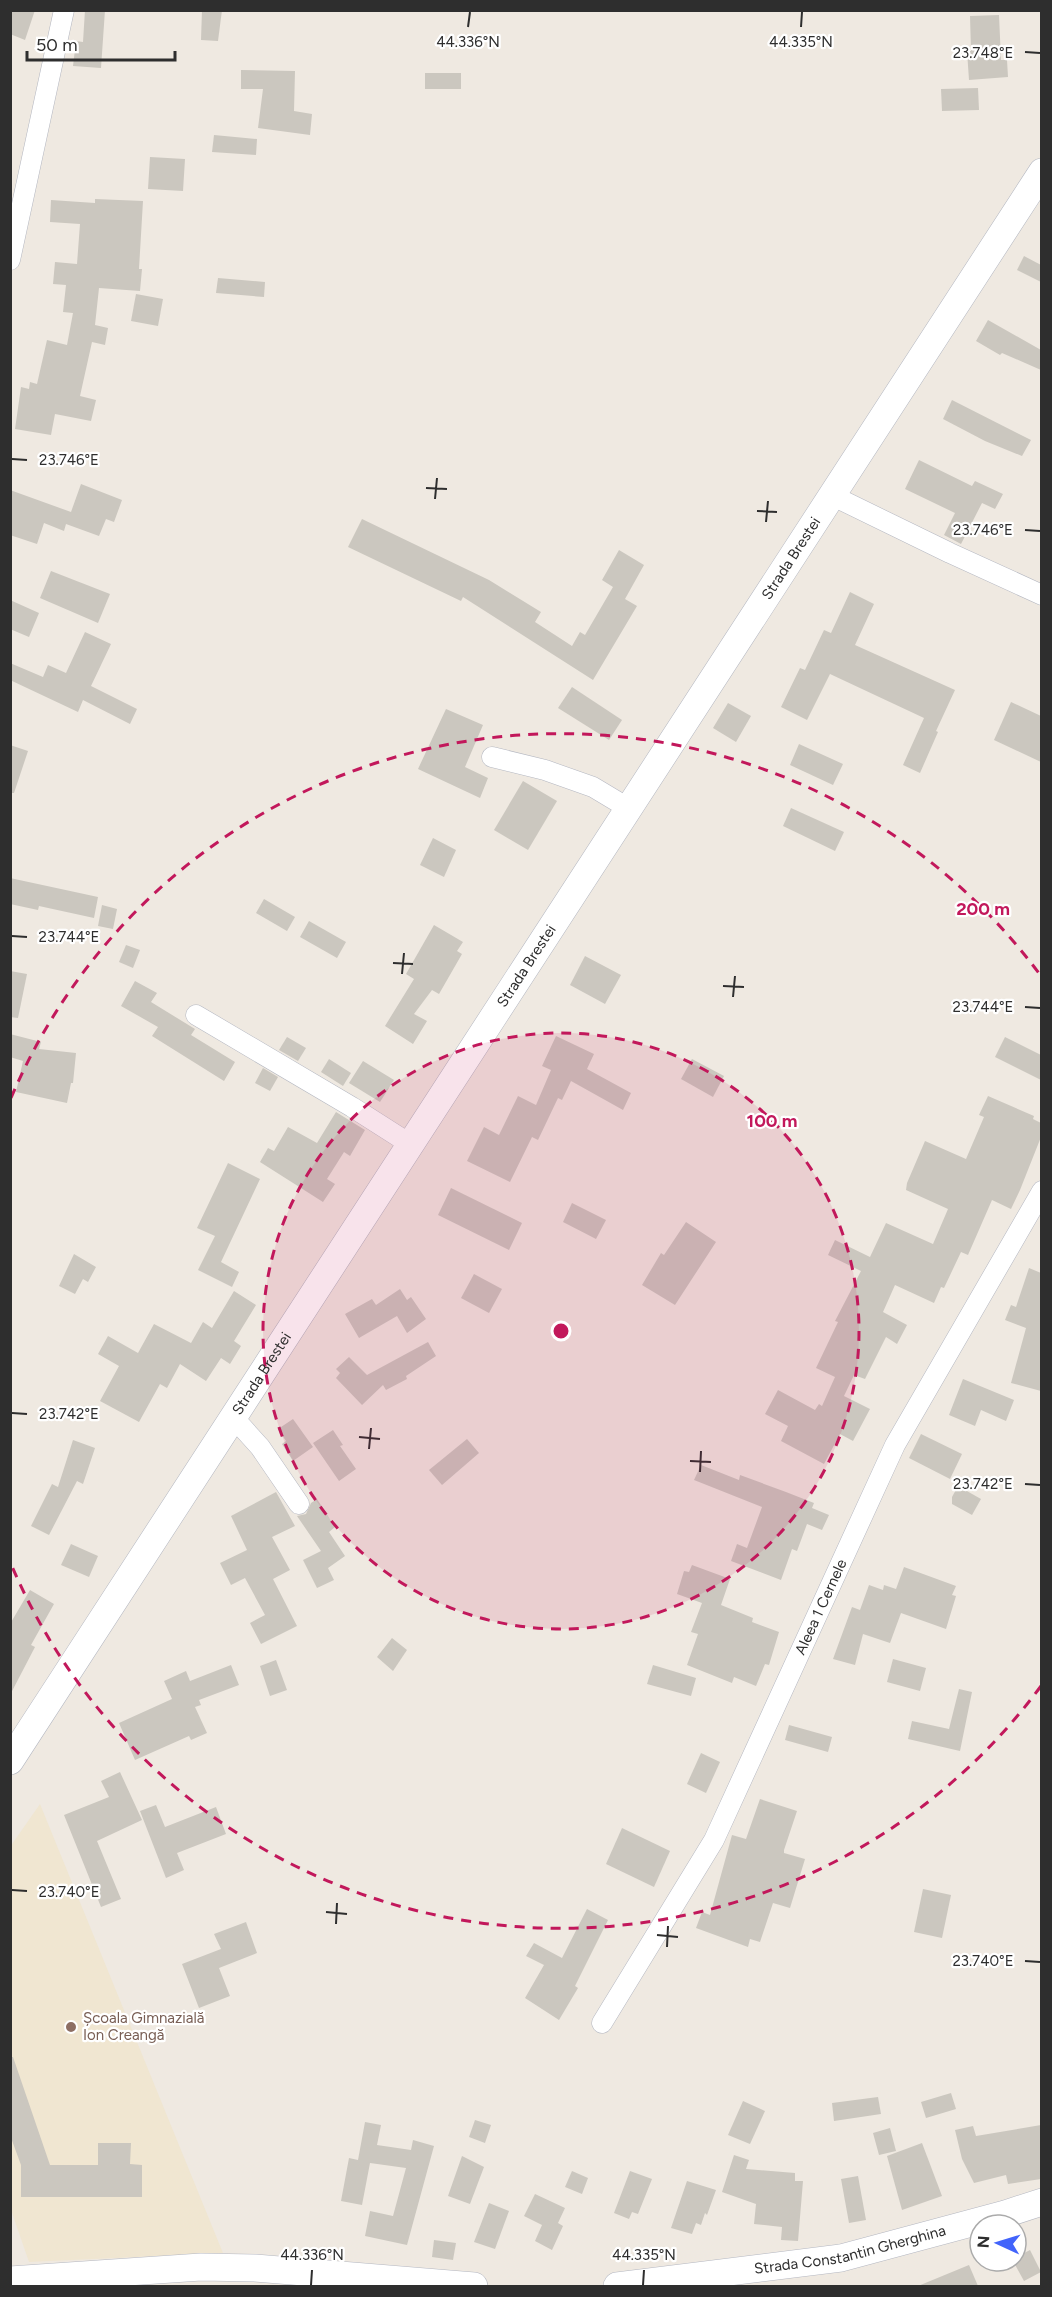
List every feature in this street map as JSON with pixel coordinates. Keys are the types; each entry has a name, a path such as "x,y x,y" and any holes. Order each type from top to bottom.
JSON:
{"main road":[{"name":"Strada Brestei","path":"10,1761 1041,172"},
{"name":"Strada Constantin Gherghina","path":"617,2286 841,2258 1005,2214 1041,2202"},
{"path":"10,2280 201,2267 255,2268 474,2286"}],"street":[{"path":"10,261 64,10"},
{"path":"831,495 950,554 1041,595"},
{"path":"492,757 544,770 593,787 628,808"},
{"path":"196,1015 410,1144"},
{"name":"Aleea 1 Cernele","path":"602,2023 714,1840 895,1445 1041,1191"},
{"path":"233,1417 260,1448 299,1504"}],"shaded area":[{"name":"Școala Gimnazială Ion Creangă","path":"40,1804 223,2253 29,2262 10,2207 10,1847"}],"building":[{"path":"10,10 35,10 25,40 10,34"},
{"path":"85,10 105,10 101,68 73,66 76,41 83,42"},
{"path":"202,10 222,10 218,41 201,40"},
{"path":"999,15 1001,60 1007,60 1008,77 969,80 967,51 971,51 970,16"},
{"path":"241,70 295,71 294,111 312,114 310,135 258,128 263,89 241,89"},
{"path":"425,73 461,73 461,89 425,89"},
{"path":"978,88 979,110 942,111 941,89"},
{"path":"214,135 257,139 256,155 212,152"},
{"path":"150,157 185,159 183,191 148,189"},
{"path":"95,199 143,201 140,291 99,288 95,325 108,328 105,345 92,342 80,396 96,400 91,421 55,414 51,435 15,429 21,387 29,389 30,382 37,384 47,340 67,345 73,313 63,312 66,285 53,284 55,262 77,264 80,224 50,222 51,200 95,203"},
{"path":"1024,256 1041,265 1041,282 1017,270"},
{"path":"218,278 265,282 264,297 216,293"},
{"path":"136,294 163,299 158,326 131,321"},
{"path":"988,320 1041,350 1041,370 1002,353 1000,355 976,341"},
{"path":"952,400 1031,440 1022,456 985,441 943,419"},
{"path":"919,460 972,486 975,481 1003,494 995,509 982,503 961,544 944,535 955,513 905,489"},
{"path":"81,484 122,500 114,522 106,519 99,536 66,524 64,531 44,523 37,544 10,535 10,490 71,512"},
{"path":"362,519 489,580 541,612 535,622 572,646 580,632 585,635 613,587 602,580 619,550 644,565 625,599 637,606 593,680 463,597 461,601 348,547"},
{"path":"51,571 110,594 98,623 40,598"},
{"path":"850,592 874,604 855,645 955,690 920,773 903,765 924,718 830,674 807,720 781,707 800,668 805,670 824,630 831,633"},
{"path":"10,600 39,613 29,637 10,629"},
{"path":"85,632 111,644 91,686 137,709 130,724 83,700 78,712 10,680 10,663 43,677 48,665 66,673"},
{"path":"572,687 622,720 609,740 558,708"},
{"path":"1011,702 1041,716 1041,762 994,740"},
{"path":"728,703 751,716 736,742 713,728"},
{"path":"446,709 483,725 465,767 488,778 480,798 418,769"},
{"path":"799,744 843,764 833,785 790,765"},
{"path":"10,745 28,751 14,793 10,793"},
{"path":"523,781 557,801 528,850 494,830"},
{"path":"791,808 844,832 835,851 783,826"},
{"path":"433,838 456,850 444,877 420,865"},
{"path":"10,878 98,897 94,918 39,906 38,910 10,904"},
{"path":"264,899 295,917 287,931 256,913"},
{"path":"102,905 117,909 113,929 98,926"},
{"path":"309,921 346,942 337,958 300,937"},
{"path":"434,925 463,942 457,951 462,954 439,994 432,990 414,1014 427,1021 413,1044 385,1026 414,979 406,974"},
{"path":"126,945 140,950 133,968 119,962"},
{"path":"585,956 621,975 605,1004 570,985"},
{"path":"10,971 27,974 18,1018 10,1017"},
{"path":"135,981 157,993 151,1002 195,1029 191,1035 235,1062 224,1081 152,1036 158,1027 121,1006"},
{"path":"10,1034 41,1042 39,1049 76,1053 73,1083 71,1083 67,1103 16,1092 23,1061 10,1057"},
{"path":"556,1036 594,1054 587,1069 631,1093 623,1110 571,1081 562,1100 558,1098 538,1140 532,1137 510,1182 467,1161 484,1127 499,1135 518,1096 536,1105 551,1070 542,1066"},
{"path":"287,1037 306,1048 298,1061 279,1050"},
{"path":"1005,1037 1041,1055 1041,1080 995,1057"},
{"path":"329,1059 351,1073 343,1086 321,1072"},
{"path":"692,1059 724,1076 713,1097 681,1079"},
{"path":"363,1061 394,1080 380,1102 349,1083"},
{"path":"263,1068 278,1077 270,1091 255,1083"},
{"path":"988,1096 1034,1116 1033,1119 1041,1123 1041,1137 1020,1190 1011,1209 992,1200 968,1255 961,1252 944,1288 941,1287 934,1303 895,1285 883,1312 907,1325 897,1344 886,1337 865,1379 854,1375 844,1396 870,1409 853,1441 840,1434 824,1464 781,1441 788,1426 765,1414 778,1390 815,1410 819,1404 822,1406 835,1377 816,1368 838,1322 835,1321 861,1271 828,1255 835,1240 870,1257 886,1223 933,1244 948,1209 906,1190 907,1183 925,1141 966,1159 984,1117 979,1115"},
{"path":"336,1112 365,1130 350,1156 344,1152 327,1179 335,1184 323,1202 260,1162 268,1148 274,1151 288,1127 317,1143"},
{"path":"228,1163 260,1179 221,1262 239,1272 232,1287 198,1270 215,1236 197,1228"},
{"path":"451,1188 522,1223 509,1250 438,1215"},
{"path":"572,1203 606,1220 596,1239 563,1222"},
{"path":"686,1222 716,1242 675,1305 642,1285 661,1253 664,1255"},
{"path":"74,1254 96,1267 88,1282 83,1279 75,1294 59,1286"},
{"path":"1029,1268 1041,1273 1041,1391 1011,1383 1026,1328 1005,1320 1011,1305 1016,1307"},
{"path":"474,1274 502,1289 489,1313 461,1298"},
{"path":"400,1289 407,1300 411,1297 426,1319 407,1333 397,1316 359,1338 345,1314 372,1299 376,1305"},
{"path":"234,1291 256,1305 234,1341 241,1346 230,1364 221,1358 206,1381 180,1364 167,1388 160,1384 139,1422 100,1401 119,1366 98,1354 108,1336 138,1353 154,1324 191,1343 203,1322 212,1328"},
{"path":"428,1342 436,1356 406,1376 407,1379 386,1390 383,1385 362,1405 336,1378 340,1373 336,1369 349,1357 367,1375"},
{"path":"963,1379 1014,1400 1006,1421 981,1410 975,1426 949,1415"},
{"path":"293,1419 313,1447 293,1461 282,1444 286,1441 278,1429"},
{"path":"333,1430 343,1445 340,1446 356,1469 339,1481 313,1443"},
{"path":"921,1434 962,1454 950,1479 909,1458"},
{"path":"467,1439 479,1453 442,1485 429,1470"},
{"path":"73,1440 95,1448 83,1484 77,1481 49,1535 31,1526 52,1484 58,1487"},
{"path":"701,1465 739,1480 740,1475 786,1492 814,1503 812,1508 829,1515 822,1530 807,1524 797,1551 792,1549 781,1580 731,1561 737,1544 747,1548 762,1507 694,1480"},
{"path":"958,1486 981,1499 972,1515 952,1504 952,1497"},
{"path":"276,1492 295,1526 272,1537 290,1570 273,1579 297,1626 261,1644 250,1623 265,1615 245,1578 231,1585 220,1563 247,1550 231,1516"},
{"path":"317,1499 335,1527 329,1532 345,1556 328,1568 334,1580 317,1588 303,1560 321,1551 297,1516 306,1514 311,1503"},
{"path":"71,1544 98,1556 89,1577 61,1565"},
{"path":"692,1565 730,1579 721,1605 753,1618 752,1622 779,1632 769,1665 765,1664 756,1686 734,1677 732,1683 687,1665 698,1634 691,1632 702,1603 677,1594 684,1571 689,1572"},
{"path":"904,1567 956,1586 952,1595 956,1596 946,1629 901,1613 890,1643 863,1634 855,1665 833,1659 852,1607 860,1610 869,1585 883,1590 884,1585 896,1589"},
{"path":"30,1590 54,1604 31,1645 35,1647 10,1695 10,1624"},
{"path":"392,1638 407,1650 393,1671 377,1657"},
{"path":"893,1659 926,1668 920,1691 887,1682"},
{"path":"276,1660 287,1690 270,1696 260,1666"},
{"path":"231,1665 239,1685 199,1700 201,1705 195,1707 207,1733 191,1740 189,1736 135,1760 119,1723 172,1699 164,1681 186,1671 190,1681"},
{"path":"653,1665 696,1678 691,1696 647,1684"},
{"path":"959,1689 972,1692 960,1751 908,1739 912,1721 949,1729"},
{"path":"789,1725 832,1737 828,1752 785,1740"},
{"path":"701,1753 720,1762 706,1793 687,1784"},
{"path":"120,1772 142,1820 97,1841 121,1899 101,1907 64,1815 109,1797 101,1781"},
{"path":"760,1799 797,1811 784,1853 805,1859 790,1908 773,1903 760,1942 750,1939 748,1947 696,1928 702,1912 710,1915 732,1835 746,1839"},
{"path":"156,1805 165,1827 216,1807 226,1834 177,1853 184,1870 166,1878 140,1811"},
{"path":"622,1828 670,1851 654,1887 606,1864"},
{"path":"923,1889 951,1895 942,1938 914,1932"},
{"path":"587,1909 608,1920 575,1986 578,1988 559,2020 525,1998 544,1965 526,1956 534,1943 562,1958"},
{"path":"246,1922 257,1953 219,1968 230,1996 199,2008 182,1964 221,1949 214,1934"},
{"path":"10,2057 13,2057 50,2165 98,2165 98,2143 131,2143 130,2164 142,2165 142,2197 21,2197 21,2165 10,2135"},
{"path":"951,2093 956,2109 926,2118 921,2102"},
{"path":"878,2097 881,2114 834,2121 832,2103"},
{"path":"743,2101 765,2111 750,2144 728,2135"},
{"path":"475,2120 491,2125 485,2143 469,2137"},
{"path":"365,2122 381,2125 377,2145 411,2150 413,2140 434,2146 407,2245 365,2236 370,2211 393,2216 406,2168 370,2163 362,2205 341,2201 349,2158 358,2160"},
{"path":"1041,2125 1041,2179 1008,2184 1006,2175 974,2183 962,2159 955,2130 973,2126 976,2136"},
{"path":"890,2128 896,2151 879,2155 873,2133"},
{"path":"922,2143 942,2196 902,2210 887,2156"},
{"path":"734,2155 749,2160 746,2169 795,2173 795,2181 803,2181 798,2241 781,2240 782,2227 754,2224 756,2204 722,2192"},
{"path":"462,2156 484,2167 470,2204 448,2196"},
{"path":"572,2171 588,2178 582,2194 565,2187"},
{"path":"630,2171 652,2179 638,2214 632,2212 629,2219 614,2213"},
{"path":"858,2176 866,2220 849,2223 841,2179"},
{"path":"687,2181 716,2190 707,2215 705,2213 701,2225 696,2223 692,2234 671,2228"},
{"path":"535,2194 565,2208 558,2223 563,2226 552,2250 535,2241 542,2225 524,2216"},
{"path":"489,2203 509,2211 495,2249 474,2242"},
{"path":"434,2240 456,2243 453,2260 432,2257"},
{"path":"1030,2250 1041,2272 1024,2281 1020,2273 1028,2273 1028,2251"},
{"path":"968,2265 968,2273 972,2273 978,2286 918,2286"}],"place":[{"name":"Școala Gimnazială Ion Creangă","path":"71,2027"}]}
